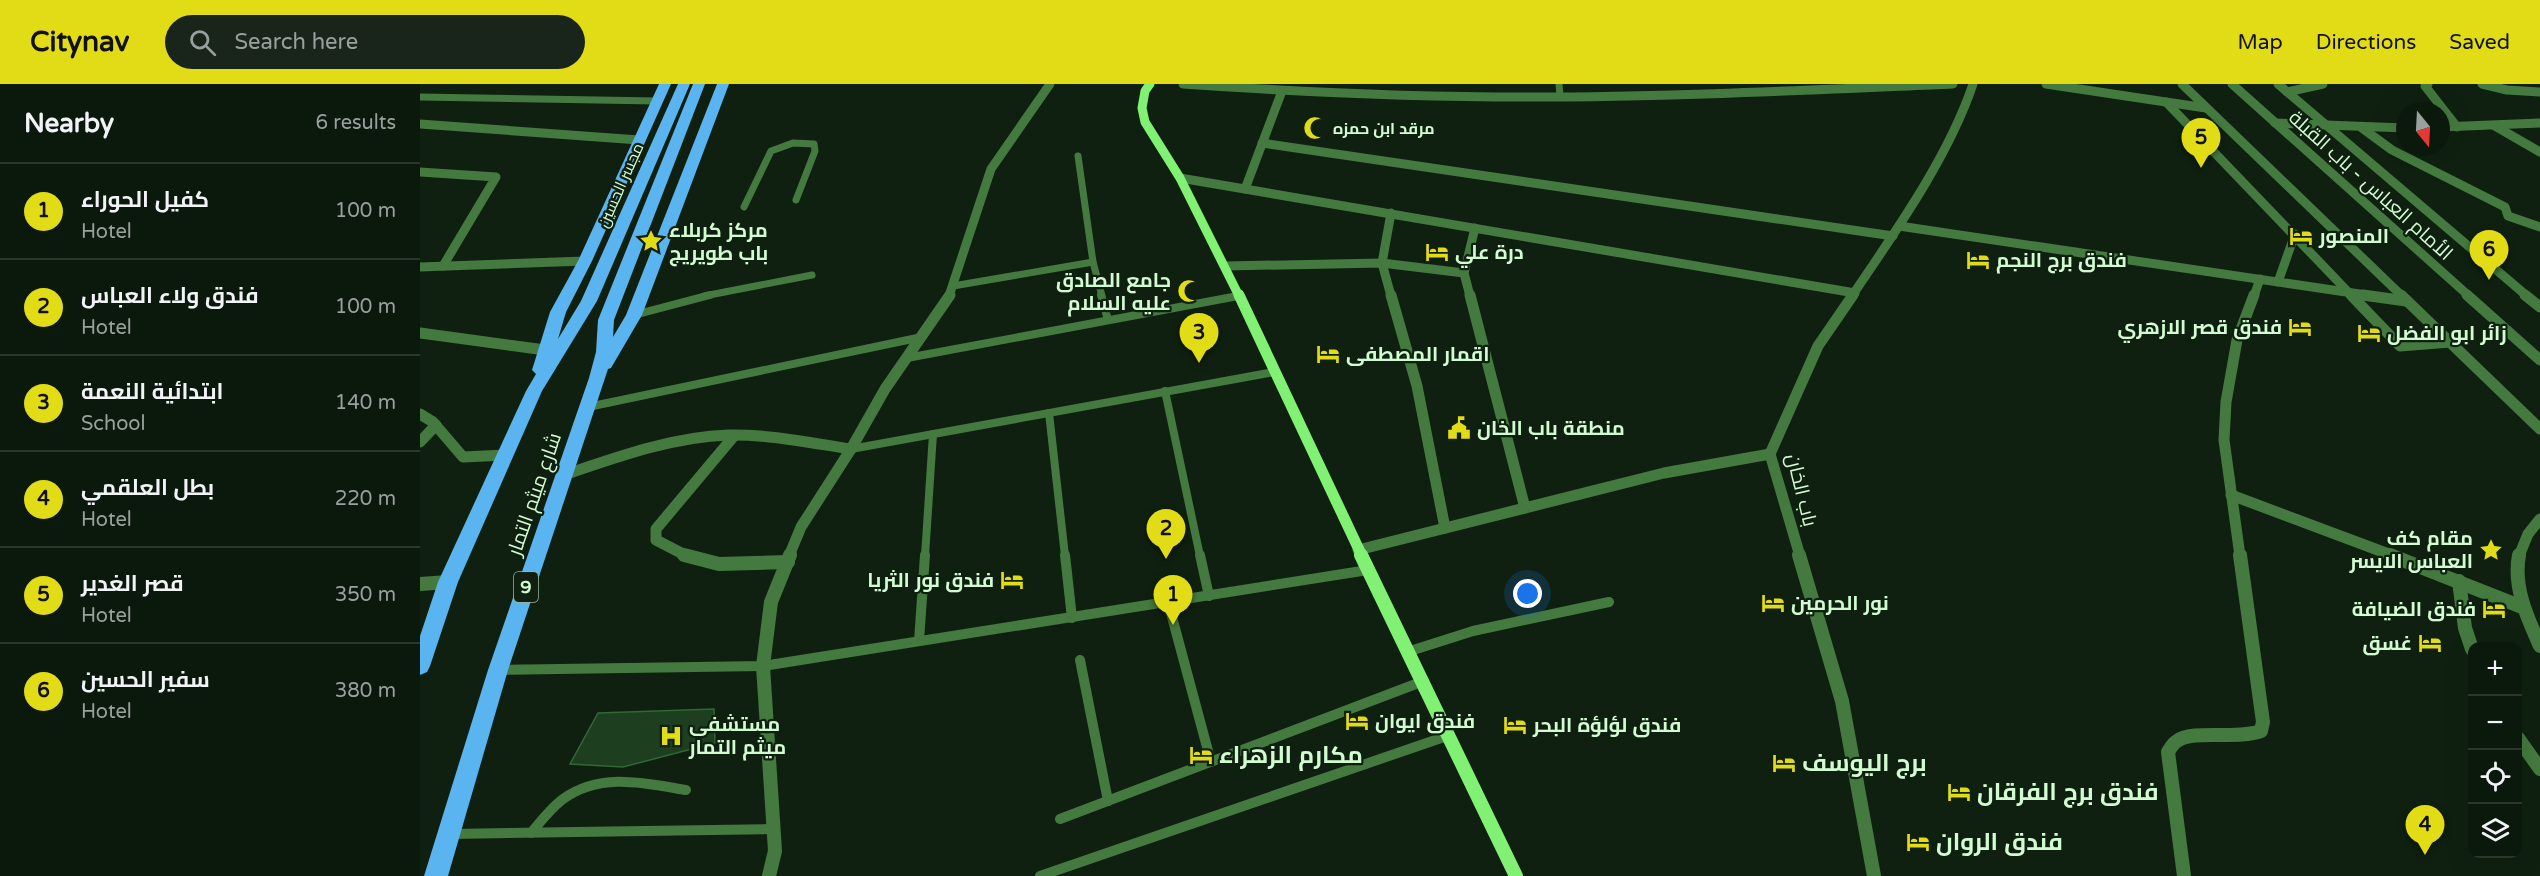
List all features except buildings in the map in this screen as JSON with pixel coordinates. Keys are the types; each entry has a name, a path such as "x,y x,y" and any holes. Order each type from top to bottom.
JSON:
{"highway":[{"path":"534,390 558,312 585,261 665,84"},
{"name":"مجسر الحسين","path":"589,301 684,84"},
{"name":"مجسر الحسين","path":"615,299 699,84"},
{"path":"597,378 634,315 723,84"},
{"name":"شارع ميثم التمار","path":"434,871 498,670 588,407 604,352 606,320 615,299"},
{"name":"شارع ميثم التمار","path":"420,666 448,582 534,390 589,301"}],"street":[{"path":"769,876 774,851 763,666 771,602 801,527 851,449 885,389 948,300 991,170 1050,84"},
{"path":"1150,84 1145,91 1142,108 1145,122 1180,178 1225,266 1358,550 1516,876"},
{"path":"1183,84 1249,86 1282,91 1333,88 1560,96 1701,94 1953,84"},
{"name":"باب الخان","path":"1874,876 1842,701 1770,454 1818,346 1896,231 1965,108 1973,84"},
{"path":"2046,84 2206,108"},
{"path":"2182,84 2540,429"},
{"name":"الأمام العباس - باب القبلة","path":"2232,84 2540,360"},
{"path":"2278,84 2540,307"},
{"path":"2287,92 2323,84"},
{"path":"2428,84 2425,86 2457,127"},
{"path":"2482,84 2507,90 2540,92"},
{"path":"1245,189 1282,91"},
{"path":"2166,102 2400,346 2450,342"},
{"path":"2276,123 2396,128"},
{"path":"2450,127 2540,123"},
{"path":"420,124 639,140"},
{"path":"2494,125 2540,152"},
{"path":"2362,128 2392,150 2505,207 2508,216 2540,227"},
{"path":"1262,143 2260,279 2406,301"},
{"path":"420,172 496,177 443,266"},
{"path":"1180,178 1855,293"},
{"path":"1391,213 1382,263 1417,386 1445,528"},
{"path":"1475,228 1464,273 1525,508"},
{"path":"2278,282 2295,234"},
{"path":"420,267 585,261"},
{"path":"1225,266 1382,263 1464,273"},
{"path":"2184,876 2168,752 2177,740 2190,736 2249,736 2261,731 2263,722 2224,440 2226,402 2238,340 2260,279"},
{"path":"420,333 545,350"},
{"path":"420,414 436,425 463,458 506,455"},
{"path":"420,442 436,425"},
{"path":"564,475 617,456 674,442 734,436 851,449"},
{"path":"734,436 656,529 656,540 682,557 707,564 788,562"},
{"path":"1358,550 1664,473 1770,454"},
{"path":"2231,495 2522,607"},
{"path":"2540,519 2523,541 2518,555 2517,582 2522,607 2540,646"},
{"path":"2459,581 2465,628 2470,642"},
{"path":"420,584 448,582"},
{"path":"2522,745 2540,769"}],"lane":[{"path":"1559,84 1560,96"},
{"path":"1698,84 1701,94"},
{"path":"420,97 657,101"},
{"path":"744,207 771,151 793,143 814,144 815,151 796,201"},
{"path":"1078,156 1093,262 1108,320"},
{"path":"953,286 1093,262"},
{"path":"634,315 712,294 812,275"},
{"path":"907,358 1238,296"},
{"path":"588,407 922,337"},
{"path":"851,449 1274,372"},
{"path":"1165,392 1209,596"},
{"path":"1049,413 1072,618"},
{"path":"919,641 933,434"},
{"path":"498,670 763,666 1368,570"},
{"path":"1168,602 1211,762"},
{"path":"1407,652 1473,632 1609,602"},
{"path":"1080,660 1108,801"},
{"path":"1060,819 1421,682"},
{"path":"1040,876 1447,736"},
{"path":"531,833 563,799 586,787 616,780 686,790"},
{"path":"447,834 773,829"}],"place":[{"name":"مرقد ابن حمزه","path":"1315,128"},
{"name":"قصر الغدير","path":"2201,168"},
{"name":"المنصور","path":"2301,236"},
{"name":"مركز كربلاء باب طويريج","path":"651,241"},
{"name":"درة علي","path":"1437,252"},
{"name":"فندق برج النجم","path":"1978,260"},
{"name":"سفير الحسين","path":"2489,280"},
{"name":"جامع الصادق عليه السلام","path":"1189,291"},
{"name":"فندق قصر الازهري","path":"2300,327"},
{"name":"زائر ابو الفضل","path":"2369,333"},
{"name":"اقمار المصطفى","path":"1328,354"},
{"name":"ابتدائية النعمة","path":"1199,363"},
{"name":"منطقة باب الخان","path":"1459,428"},
{"name":"مقام كف العباس الايسر","path":"2491,550"},
{"name":"فندق ولاء العباس","path":"1166,559"},
{"name":"فندق نور الثريا","path":"1012,580"},
{"name":"نور الحرمين","path":"1773,603"},
{"name":"فندق الضيافة","path":"2494,609"},
{"name":"كفيل الحوراء","path":"1173,625"},
{"name":"غسق","path":"2430,643"},
{"name":"فندق ايوان","path":"1357,721"},
{"name":"فندق لؤلؤة البحر","path":"1515,725"},
{"name":"مستشفى ميثم التمار","path":"671,736"},
{"name":"مكارم الزهراء","path":"1201,755"},
{"name":"برج اليوسف","path":"1784,763"},
{"name":"فندق برج الفرقان","path":"1959,792"},
{"name":"فندق الروان","path":"1918,842"},
{"name":"بطل العلقمي","path":"2425,855"}]}
